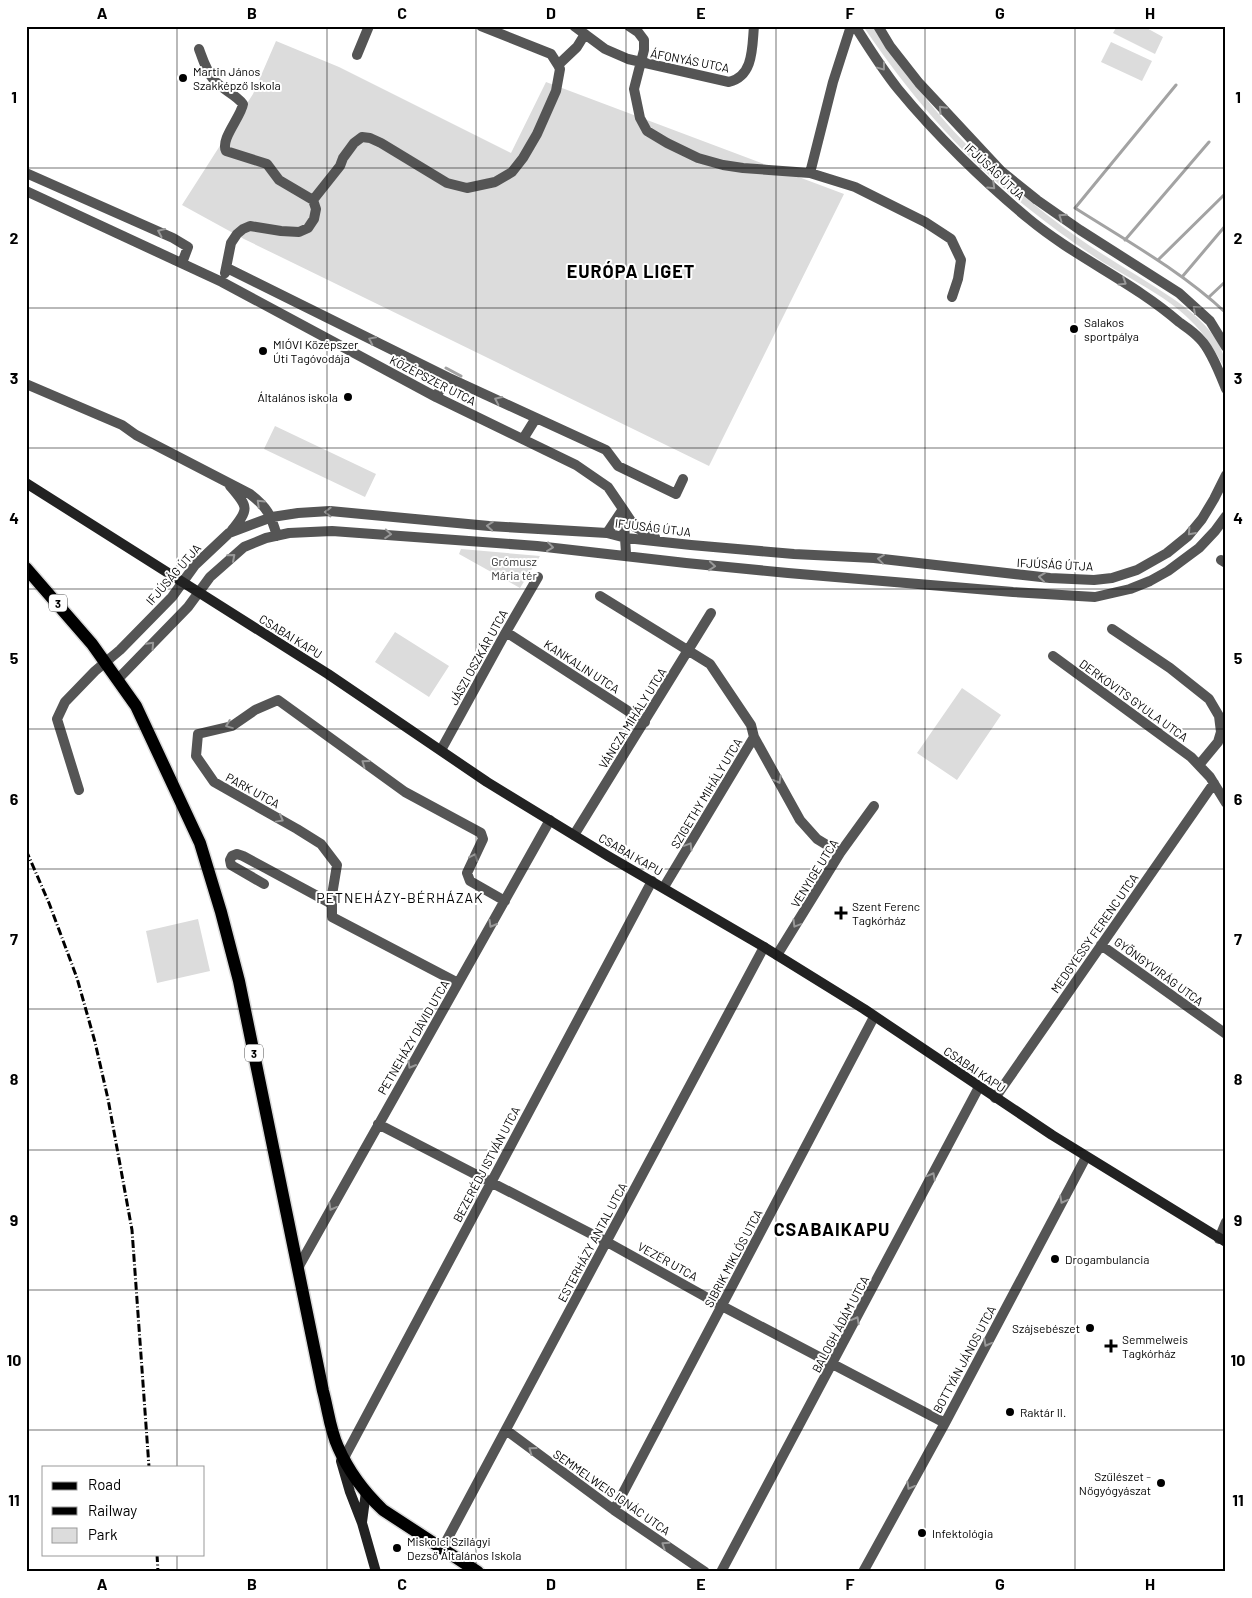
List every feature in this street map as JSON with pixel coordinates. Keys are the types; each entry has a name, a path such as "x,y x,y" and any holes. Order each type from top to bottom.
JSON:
{"main road":[{"name":"3","path":"26,568 77,626 136,706 200,843 239,981 299,1266 323,1391 337,1446 373,1501 391,1517 478,1572"}],"street":[{"path":"358,55 369,26"},
{"path":"313,200 340,166 343,158 354,143 362,137 381,143 448,183 468,188 495,182 512,172 537,134 556,91 560,69 551,54 481,26"},
{"name":"ÁFONYÁS UTCA","path":"574,26 605,49 628,59 728,82 736,80 746,70 750,62 754,26"},
{"name":"ÁFONYÁS UTCA","path":"629,26 638,32 644,40 644,50 640,62"},
{"path":"810,173 833,82 851,26"},
{"name":"IFJÚSÁG ÚTJA","path":"856,26 877,60 900,91 930,126 995,190 1038,226 1077,254 1163,308 1200,340 1219,372 1226,389"},
{"name":"IFJÚSÁG ÚTJA","path":"878,26 890,46 919,83 1001,171 1066,220 1179,293 1210,322 1226,347"},
{"path":"558,65 577,47 585,34"},
{"path":"199,49 207,70 215,81 237,97 243,104 242,110 225,143 226,151 267,164 279,180 313,200 316,209 314,219 308,228 299,232 250,226 243,228 231,243 227,268 222,282"},
{"path":"640,62 634,89 640,118 647,131 698,158 723,165 810,173 870,193 925,222 951,239 961,260 952,297"},
{"path":"26,173 173,238 188,247 182,263"},
{"name":"KÖZÉPSZER UTCA","path":"26,191 222,282 436,397 576,465 608,487 623,509 626,553"},
{"name":"KÖZÉPSZER UTCA","path":"227,268 447,377 606,450 618,466 676,494 683,479"},
{"path":"436,397 447,377"},
{"path":"26,384 122,425 228,484 250,494 262,503 272,517 277,536"},
{"path":"523,439 536,418"},
{"name":"IFJÚSÁG ÚTJA","path":"79,790 57,719 65,702 172,596 195,565 232,531 272,517 330,511 489,526 607,534 626,538 785,553 874,558 1050,578 1094,580 1112,578 1137,570 1167,553 1188,536 1202,519 1222,488 1226,475"},
{"name":"CSABAI KAPU","path":"26,483 328,674 488,782 574,835 764,946 1086,1157 1222,1240"},
{"path":"228,484 243,500 245,506 244,513 232,531"},
{"path":"607,534 623,509 635,528 666,541"},
{"path":"117,680 188,607 210,577 244,547 266,538 289,533 332,531 529,545 686,563 1013,592 1095,597 1130,590 1168,571 1199,548 1215,532 1226,516"},
{"path":"594,552 626,553 682,560 686,563"},
{"name":"JÁSZI OSZKÁR UTCA","path":"441,750 538,577"},
{"path":"600,596 710,664 751,725 754,737 800,820 817,839 840,853"},
{"name":"VÁNCZA MIHÁLY UTCA","path":"574,835 711,613"},
{"path":"1112,629 1170,668 1209,699 1219,716 1221,732 1218,742 1199,765"},
{"name":"KANKALIN UTCA","path":"506,632 645,722"},
{"name":"DERKOVITS GYULA UTCA","path":"1053,656 1191,757 1214,783 1226,803"},
{"name":"PARK UTCA","path":"332,904 337,865 321,844 214,782 196,756 198,734 232,726 255,710 278,700 404,792 481,833 483,839 467,873 470,881 505,901"},
{"name":"SZIGETHY MIHÁLY UTCA","path":"664,888 754,737"},
{"name":"MEDGYESSY FERENC UTCA","path":"995,1098 1214,783"},
{"name":"VENYIGE UTCA","path":"777,955 840,853 874,806"},
{"name":"PETNEHÁZY DÁVID UTCA","path":"299,1266 550,820"},
{"path":"264,884 231,865 230,860 232,856 237,854 243,856 332,904 332,917 458,983"},
{"name":"BEZERÉDJ ISTVÁN UTCA","path":"344,1458 652,881"},
{"name":"GYÖNGYVIRÁG UTCA","path":"1101,945 1226,1034"},
{"name":"ESTERHÁZY ANTAL UTCA","path":"442,1549 764,946"},
{"name":"SIBRIK MIKLÓS UTCA","path":"614,1510 874,1017"},
{"name":"BALOGH ÁDÁM UTCA","path":"722,1572 979,1087"},
{"name":"VEZÉR UTCA","path":"378,1124 491,1181 722,1306 945,1423"},
{"name":"BOTTYÁN JÁNOS UTCA","path":"864,1572 1086,1157"},
{"path":"1222,1240 1226,1222"},
{"name":"SEMMELWEIS IGNÁC UTCA","path":"506,1430 614,1510 705,1572"},
{"path":"337,1446 376,1572"},
{"path":"362,1523 366,1492"}],"green space":[{"path":"863,26 873,26 941,117 967,145 1006,181 1077,237 1172,298 1200,320 1216,339 1225,360 1226,371 1205,337 1179,310 1157,294 1098,259 1069,239 1024,205 978,165 917,99"},
{"path":"1117,26 1143,26 1163,37 1155,54 1113,33"},
{"name":"EURÓPA LIGET","path":"276,41 339,67 511,153 546,82 844,194 709,466 244,239 182,205 253,94"},
{"path":"1111,42 1152,61 1142,81 1101,62"},
{"path":"275,426 376,474 365,497 264,449"},
{"name":"Grómusz Mária tér","path":"461,549 540,556 520,588 459,554"},
{"path":"395,632 449,666 429,697 375,662"},
{"path":"962,688 1001,715 957,780 917,753"},
{"path":"198,919 210,971 157,983 146,931"}],"waterway":[{"path":"1176,85 1075,208 1172,270 1226,313"},
{"path":"1125,240 1209,142"},
{"path":"1158,260 1226,193"},
{"path":"1182,277 1226,225"},
{"path":"1209,297 1226,281"},
{"path":"446,368 461,376"}],"railway":[{"path":"26,850 49,903 77,978 95,1042 108,1099 132,1230 149,1466"},
{"path":"157,1556 158,1572"}],"place":[{"name":"Martin János Szakképző Iskola","path":"183,78"},
{"name":"Salakos sportpálya","path":"1074,329"},
{"name":"MIÓVI Középszer Úti Tagóvodája","path":"263,351"},
{"name":"Általános iskola","path":"348,397"},
{"name":"Szent Ferenc Tagkórház","path":"841,913"},
{"name":"Drogambulancia","path":"1055,1259"},
{"name":"Szájsebészet","path":"1090,1328"},
{"name":"Semmelweis Tagkórház","path":"1111,1346"},
{"name":"Raktár II.","path":"1010,1412"},
{"name":"Szűlészet - Nőgyógyászat","path":"1161,1483"},
{"name":"Infektológia","path":"922,1533"},
{"name":"Miskolci Szilágyi Dezső Általános Iskola","path":"397,1548"}],"district":[{"name":"EURÓPA LIGET","path":"631,271"},
{"name":"PETNEHÁZY-BÉRHÁZAK","path":"400,897"},
{"name":"CSABAIKAPU","path":"832,1229"}]}
